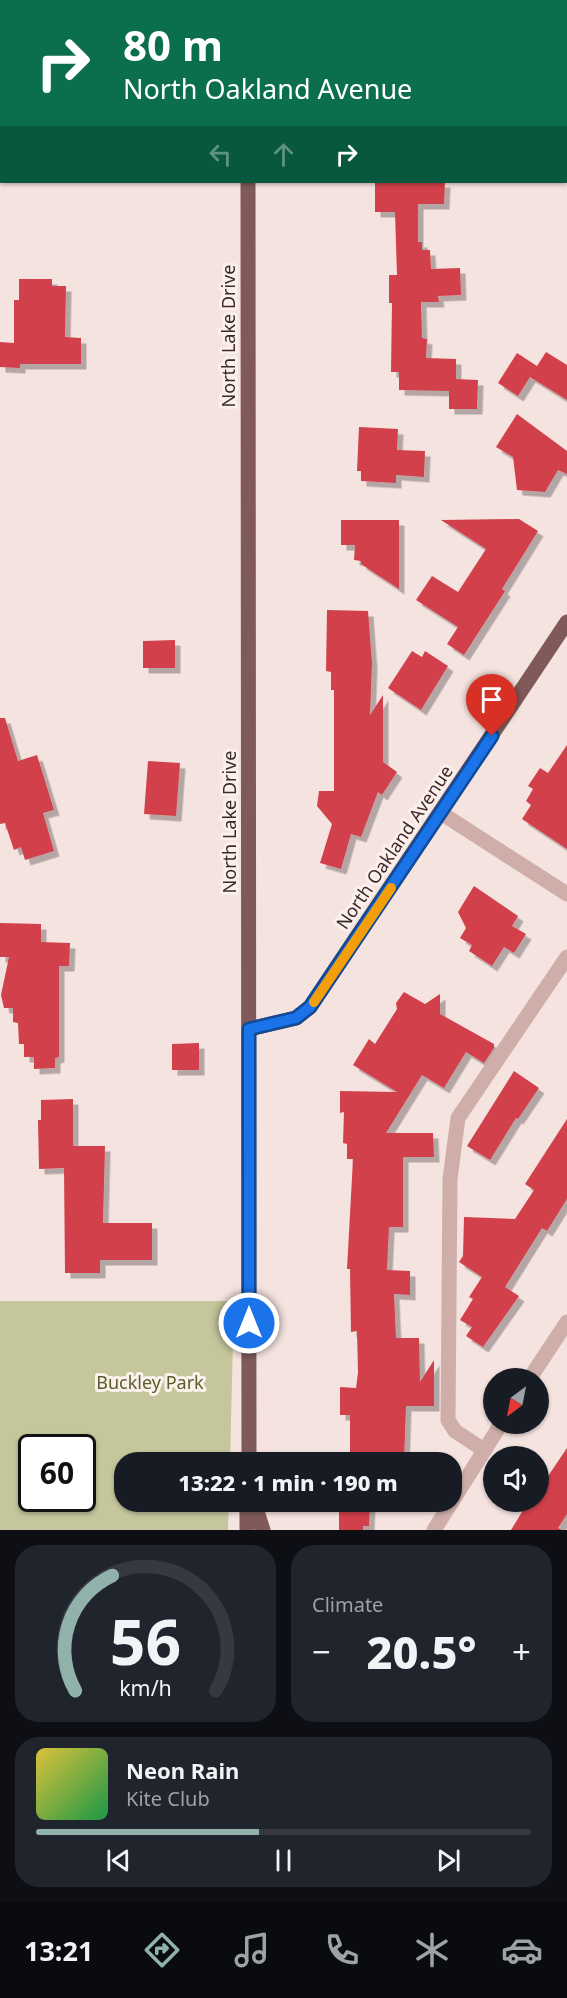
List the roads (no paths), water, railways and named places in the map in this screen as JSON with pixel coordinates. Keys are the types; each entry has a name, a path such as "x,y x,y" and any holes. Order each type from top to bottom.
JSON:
{"main road":[{"name":"North Lake Drive","path":"248,183 249,1452"},
{"name":"North Oakland Avenue","path":"249,1029 296,1018 310,1007 567,622"},
{"path":"247,1512 247,1530"},
{"path":"257,1512 263,1530"}],"street":[{"path":"441,813 567,894"},
{"path":"483,1449 455,1431 448,1420 450,1179 458,1118 567,957"},
{"path":"537,1368 567,1322"},
{"path":"434,1530 483,1452"}],"park label":[{"name":"Buckley Park","path":"150,1382"}]}
